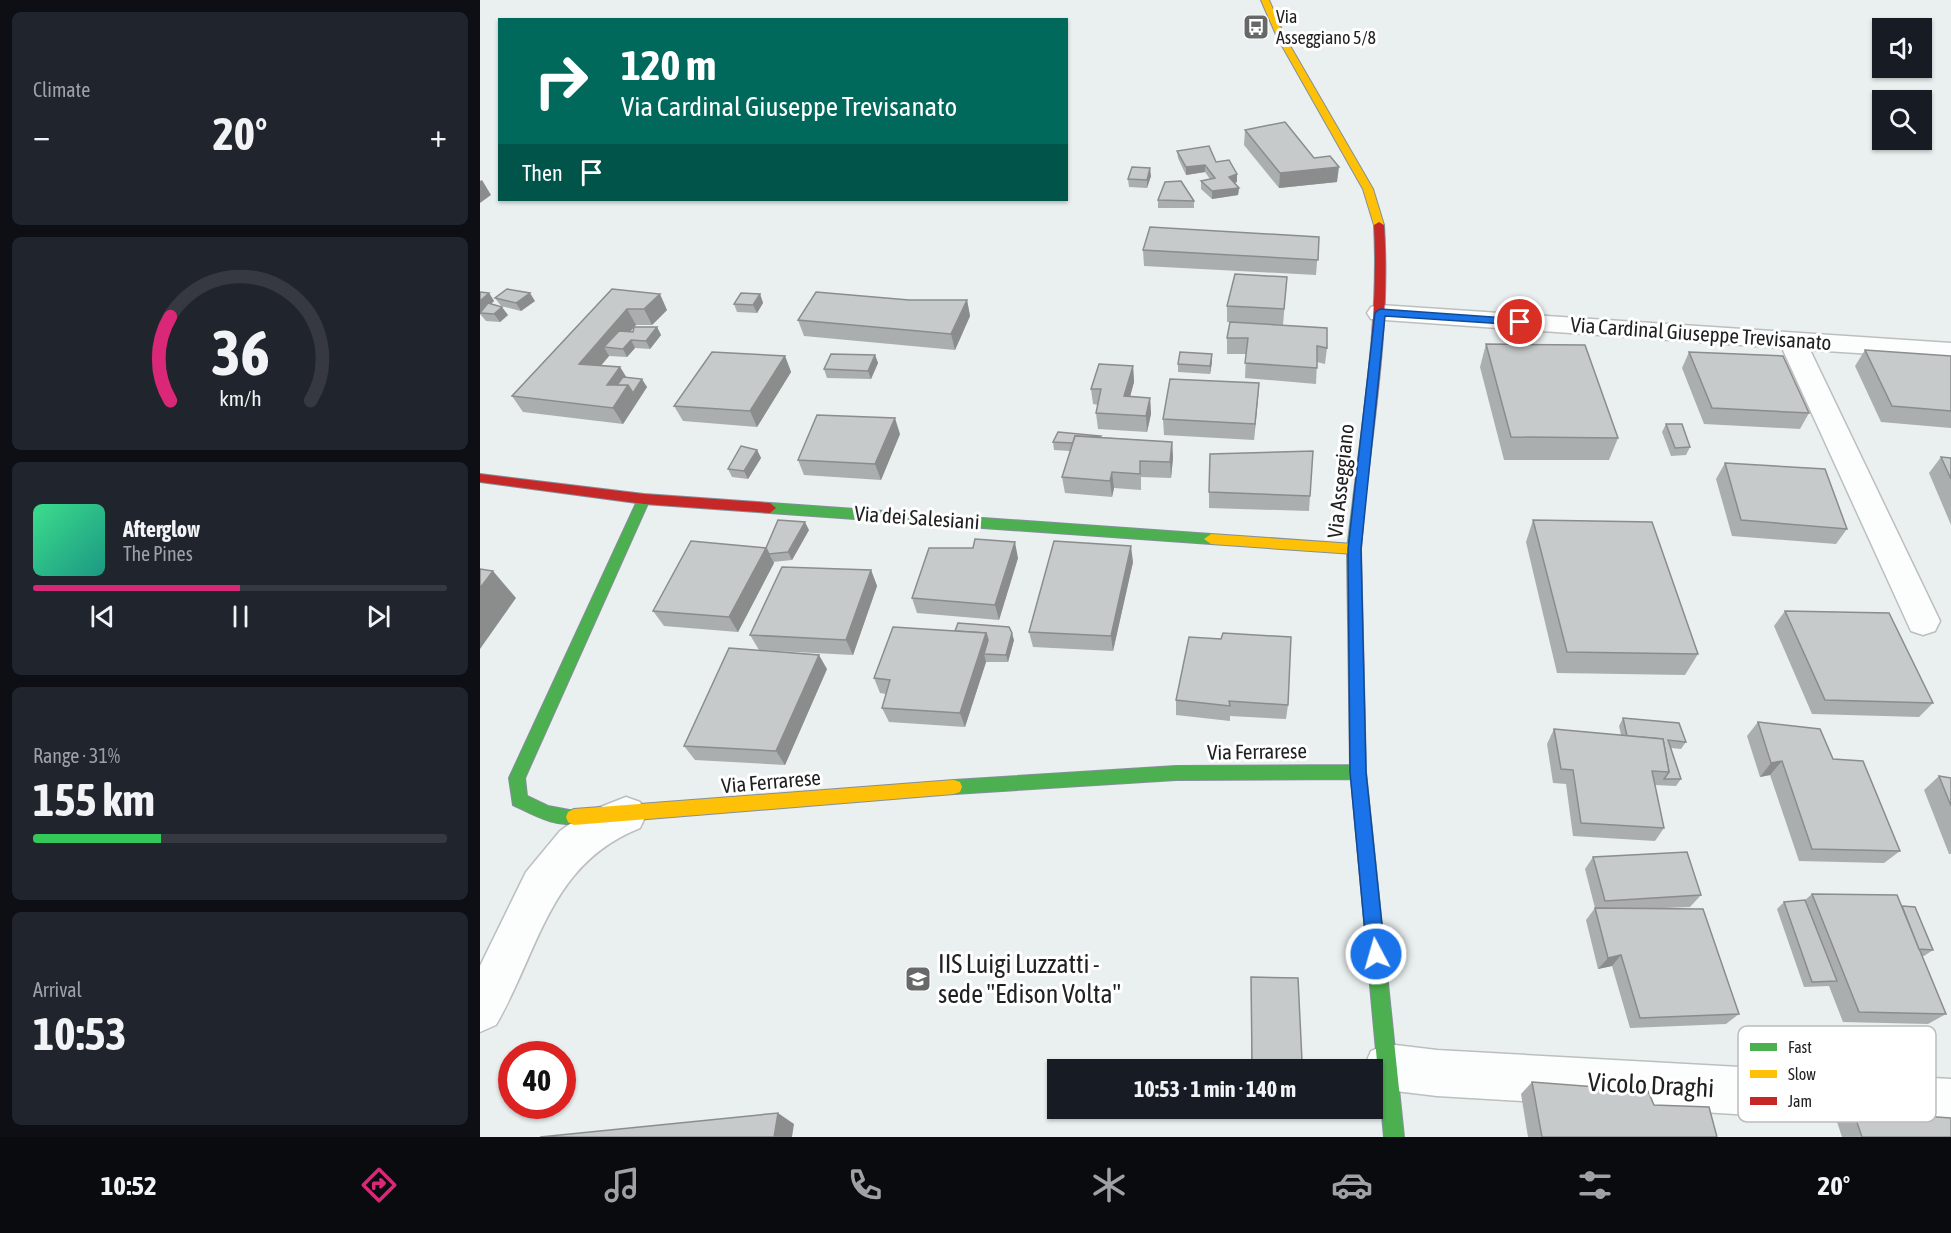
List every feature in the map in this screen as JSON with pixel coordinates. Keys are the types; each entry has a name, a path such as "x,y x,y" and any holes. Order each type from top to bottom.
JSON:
{"street":[{"name":"Via Asseggiano","path":"1265,0 1281,37 1368,189 1379,222 1382,254 1380,313 1354,549 1358,772 1394,1137"},
{"name":"Via Cardinal Giuseppe Trevisanato","path":"1380,313 1951,351"},
{"path":"1792,340 1923,621"},
{"name":"Via dei Salesiani","path":"480,478 644,499 1354,549"},
{"name":"Via Ferrarese","path":"644,499 517,778 519,800 542,813 567,818 1081,779 1273,771 1358,772"},
{"path":"480,1009 544,881 573,846 596,828 628,814"},
{"name":"Vicolo Draghi","path":"1387,1067 1738,1090"},
{"name":"Vicolo Draghi","path":"1936,1102 1951,1103"}],"building":[{"path":"1285,122 1314,158 1330,156 1339,167 1280,173 1245,130"},
{"path":"1209,146 1216,162 1229,160 1237,174 1229,177 1239,188 1212,191 1201,181 1215,178 1205,165 1186,167 1177,151"},
{"path":"1132,167 1150,168 1147,180 1128,179"},
{"path":"1181,181 1194,201 1158,200 1165,182"},
{"path":"1150,227 1319,237 1318,260 1143,250"},
{"path":"1235,274 1287,277 1284,309 1227,306"},
{"path":"507,289 530,293 516,303 495,298"},
{"path":"612,289 660,294 644,309 627,309 579,364 620,367 607,385 628,385 613,408 512,396"},
{"path":"480,292 489,293 480,301"},
{"path":"816,292 909,300 967,300 951,334 798,320"},
{"path":"741,293 760,294 753,305 734,304"},
{"path":"488,303 502,307 494,314 480,313"},
{"path":"1230,322 1327,328 1327,348 1317,346 1317,368 1245,363 1248,338 1227,338"},
{"path":"634,327 657,327 646,341 631,340 623,349 604,347 619,331 633,332"},
{"path":"1486,344 1585,345 1618,438 1511,437"},
{"path":"1865,350 1951,356 1951,411 1892,406"},
{"path":"712,352 785,356 750,411 674,406"},
{"path":"1180,352 1212,354 1210,366 1178,364"},
{"path":"1689,352 1783,356 1809,413 1712,408"},
{"path":"831,354 875,355 868,371 824,369"},
{"path":"1099,364 1133,366 1124,396 1150,398 1146,416 1096,413 1101,389 1091,389"},
{"path":"623,377 642,379 633,393 628,385 617,385"},
{"path":"1170,379 1259,383 1255,424 1163,419"},
{"path":"817,415 895,418 875,464 798,460"},
{"path":"1666,424 1682,424 1690,447 1675,448"},
{"path":"1058,432 1101,436 1075,436 1073,443 1053,442"},
{"path":"1075,436 1172,442 1170,462 1140,461 1140,474 1112,472 1110,481 1062,477"},
{"path":"741,446 757,450 744,471 728,469"},
{"path":"1313,451 1310,496 1209,492 1210,454"},
{"path":"1941,457 1951,458 1951,479"},
{"path":"1725,463 1825,469 1847,529 1741,520"},
{"path":"778,520 805,522 788,552 769,554 766,548"},
{"path":"1533,520 1652,522 1698,654 1567,652"},
{"path":"975,539 1015,542 995,605 912,598 929,548 973,548"},
{"path":"691,541 766,548 729,617 653,611"},
{"path":"1054,541 1131,546 1111,636 1029,632"},
{"path":"782,567 871,570 846,640 750,635"},
{"path":"480,569 493,571 480,588"},
{"path":"1785,611 1889,613 1933,703 1825,700"},
{"path":"958,623 1009,627 1012,633 1006,655 984,654 988,640 986,633 955,631"},
{"path":"893,627 986,633 960,713 882,708 890,680 874,678"},
{"path":"1223,633 1291,637 1288,705 1229,701 1230,706 1176,700 1189,637 1221,639"},
{"path":"729,648 819,655 776,751 684,746"},
{"path":"1623,718 1679,723 1686,742 1668,740 1681,779 1664,779 1669,772 1663,739 1627,736"},
{"path":"1758,722 1820,729 1833,759 1863,761 1900,851 1812,849 1782,761 1771,763"},
{"path":"1554,729 1663,739 1669,772 1652,771 1664,828 1581,823 1573,770 1561,769"},
{"path":"1939,776 1951,778 1951,806"},
{"path":"1687,852 1701,895 1605,901 1593,857"},
{"path":"1812,894 1897,895 1946,1014 1859,1012"},
{"path":"1805,900 1837,981 1812,982 1784,902"},
{"path":"1902,906 1915,907 1933,950 1919,949"},
{"path":"1595,908 1703,909 1739,1014 1640,1018 1621,955 1608,958"},
{"path":"1251,977 1298,978 1302,1059 1252,1059"},
{"path":"1532,1082 1648,1091 1654,1105 1709,1107 1717,1137 1542,1137"},
{"path":"778,1113 774,1137 540,1137"},
{"path":"1936,1117 1951,1118 1951,1137 1862,1137 1857,1122 1936,1122"}],"traffic: fast":[{"path":"574,817 547,813 519,800 517,778 644,499"},
{"path":"1359,500 1354,549 1358,772 1394,1137"},
{"path":"770,508 1211,539"},
{"path":"954,787 1176,773 1358,772"}],"traffic: slow":[{"path":"1265,0 1281,37 1368,189 1379,225"},
{"path":"1211,539 1354,549"},
{"path":"574,817 954,787"}],"traffic: jam":[{"path":"1359,500 1379,328 1381,294 1379,225"},
{"path":"480,478 644,499 770,508"}],"place":[{"name":"Via Asseggiano 5/8","path":"1256,27"},
{"name":"IIS Luigi Luzzatti - sede \"Edison Volta\"","path":"918,979"}],"route":[{"path":"1376,954 1358,772 1354,658 1354,549 1380,313 1520,322"}]}
